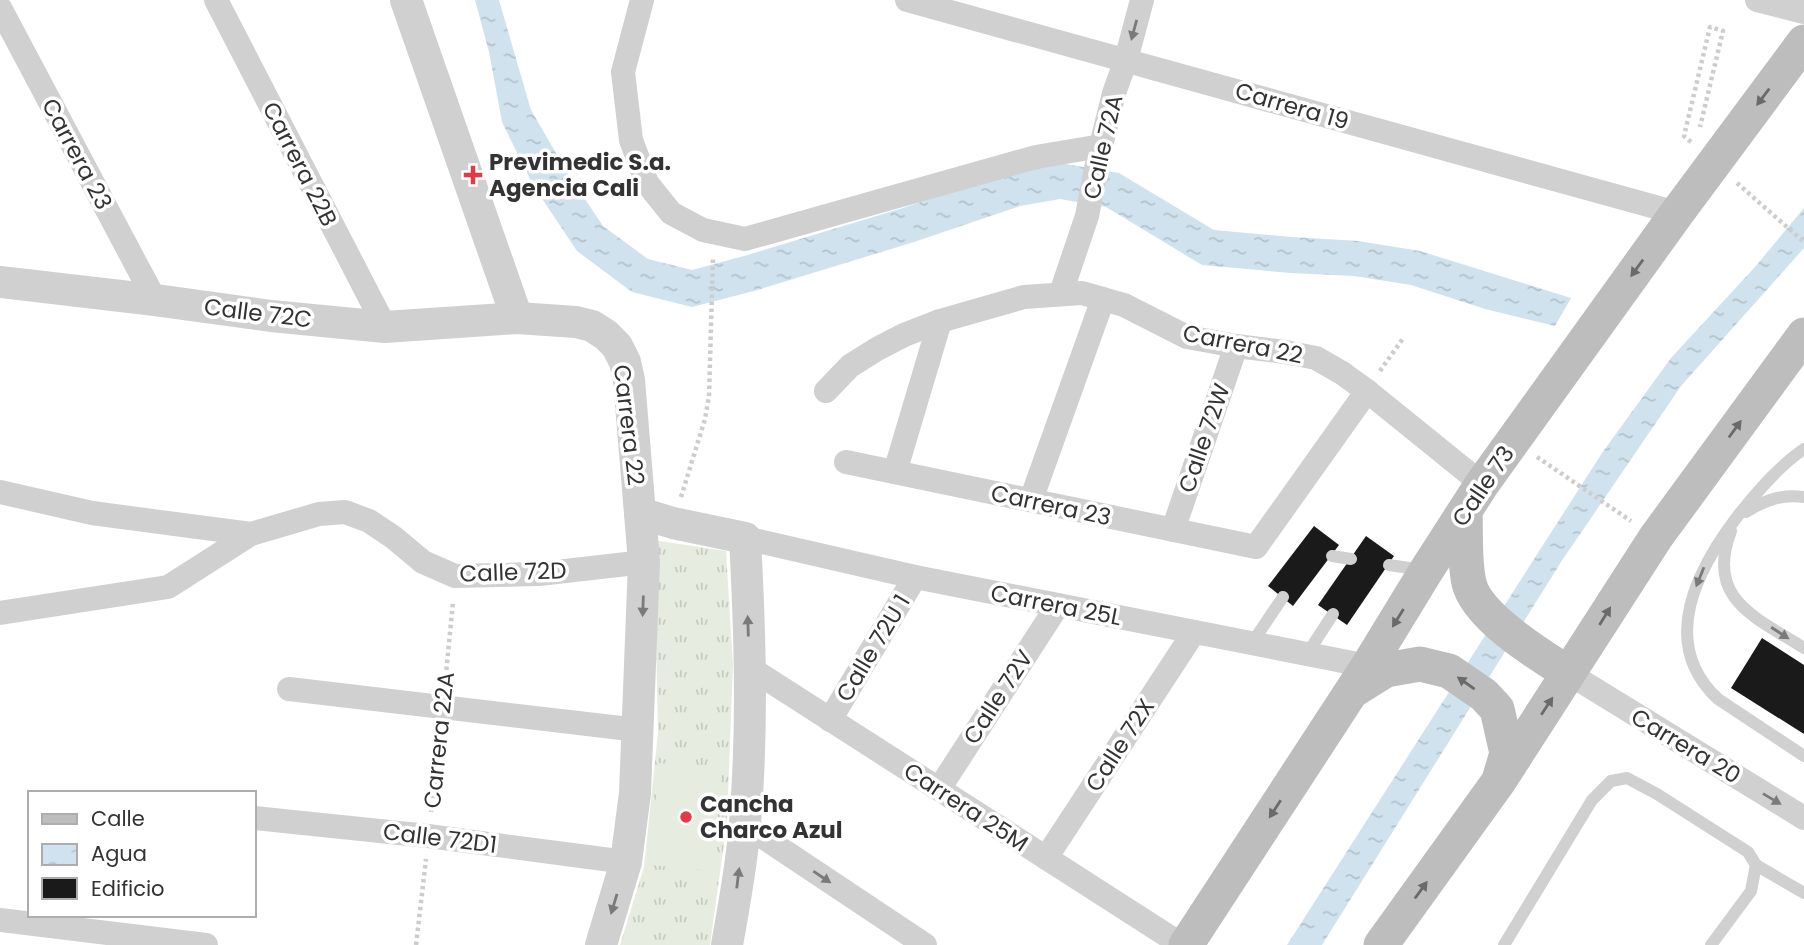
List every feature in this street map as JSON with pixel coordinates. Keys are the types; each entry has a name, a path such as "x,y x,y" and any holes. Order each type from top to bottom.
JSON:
{"main road":[{"name":"Calle 73","path":"1184,945 1369,676 1426,571 1474,498 1677,213 1804,42"},
{"path":"1381,945 1499,781 1656,537 1804,335"},
{"path":"1474,498 1466,557 1469,585 1493,618 1512,635 1568,673"},
{"path":"1369,676 1420,664 1449,670 1484,695 1497,709 1507,753 1499,781"}],"street":[{"name":"Carrera 22B","path":"216,0 385,327"},
{"path":"406,0 517,318"},
{"path":"642,0 623,72 631,139 647,183 671,213 703,230 745,240 1036,157 1100,152"},
{"name":"Carrera 19","path":"906,0 1677,213"},
{"name":"Calle 72A","path":"1061,293 1087,216 1114,93 1142,0"},
{"path":"1757,0 1804,12"},
{"name":"Carrera 23","path":"0,8 155,300"},
{"name":"Calle 72C","path":"0,282 271,316 385,327 517,318"},
{"name":"Carrera 22","path":"826,391 850,366 877,349 940,321 1024,297 1082,293 1124,305 1187,337 1316,358 1367,391 1474,498"},
{"path":"1031,500 1103,299"},
{"name":"Carrera 22","path":"517,318 576,322 592,326 617,346 625,362 629,380 644,562 635,793 626,862 601,945"},
{"path":"895,472 940,321"},
{"name":"Calle 72W","path":"1173,530 1236,346"},
{"name":"Carrera 23","path":"846,462 1256,547 1367,391"},
{"path":"0,492 92,513 251,534"},
{"name":"Calle 72D","path":"0,613 168,587 251,534 318,514 345,512 369,521 423,562 455,576 539,574 644,562"},
{"path":"639,513 745,538 750,749 745,825 727,945"},
{"name":"Carrera 25L","path":"745,538 915,577 1307,654 1369,676"},
{"name":"Calle 72U 1","path":"830,720 915,577"},
{"name":"Calle 72V","path":"939,789 1058,605"},
{"name":"Calle 72X","path":"1046,858 1194,632"},
{"name":"Carrera 25M","path":"750,668 1184,945"},
{"name":"Carrera 20","path":"1568,673 1804,818"},
{"path":"289,689 638,730"},
{"name":"Calle 72D1","path":"256,818 428,836 626,862"},
{"path":"745,825 925,945"},
{"path":"0,920 206,945"}],"lane":[{"path":"1804,449 1768,480 1706,562 1694,592 1687,632 1689,655 1697,674 1709,691 1804,756"},
{"path":"1804,497 1777,497 1763,502 1736,519 1724,555 1724,573 1728,589 1738,603 1804,649"},
{"path":"1332,556 1351,559"},
{"path":"1389,565 1426,571"},
{"path":"1252,643 1283,597"},
{"path":"1307,654 1333,614"},
{"path":"1504,945 1592,800 1611,781 1627,778 1748,852 1756,865 1804,893"},
{"path":"1711,945 1751,891 1756,865"}],"path":[{"path":"673,523 705,419 709,396 713,262"},
{"path":"1367,391 1404,337"},
{"path":"1550,466 1627,518"},
{"name":"Carrera 22A","path":"416,945 455,576"}],"green space":[{"path":"654,540 726,551 733,665 727,822 710,945 620,945 644,867 658,733"},
{"name":"Cancha Charco Azul","path":"659,763 721,769 714,871 650,865"}],"water":[{"path":"475,0 499,0 531,110 567,172 603,226 648,259 692,270 903,208 1011,171 1059,163 1119,173 1214,230 1358,241 1420,251 1571,298 1555,326 1485,309 1411,285 1354,276 1202,265 1106,207 1060,199 1020,206 914,242 692,307 632,292 577,251 533,185 502,122 489,52"},
{"path":"1804,208 1804,248 1681,386 1561,562 1322,945 1287,945 1602,453 1671,358 1755,267"}],"building":[{"path":"1314,526 1339,545 1293,606 1268,586"},
{"path":"1366,536 1394,556 1347,625 1318,605"},
{"path":"1762,638 1804,665 1804,734 1731,688"}],"place":[{"name":"Previmedic S.a. Agencia Cali","path":"473,175"},
{"name":"Cancha Charco Azul","path":"686,817"}]}
